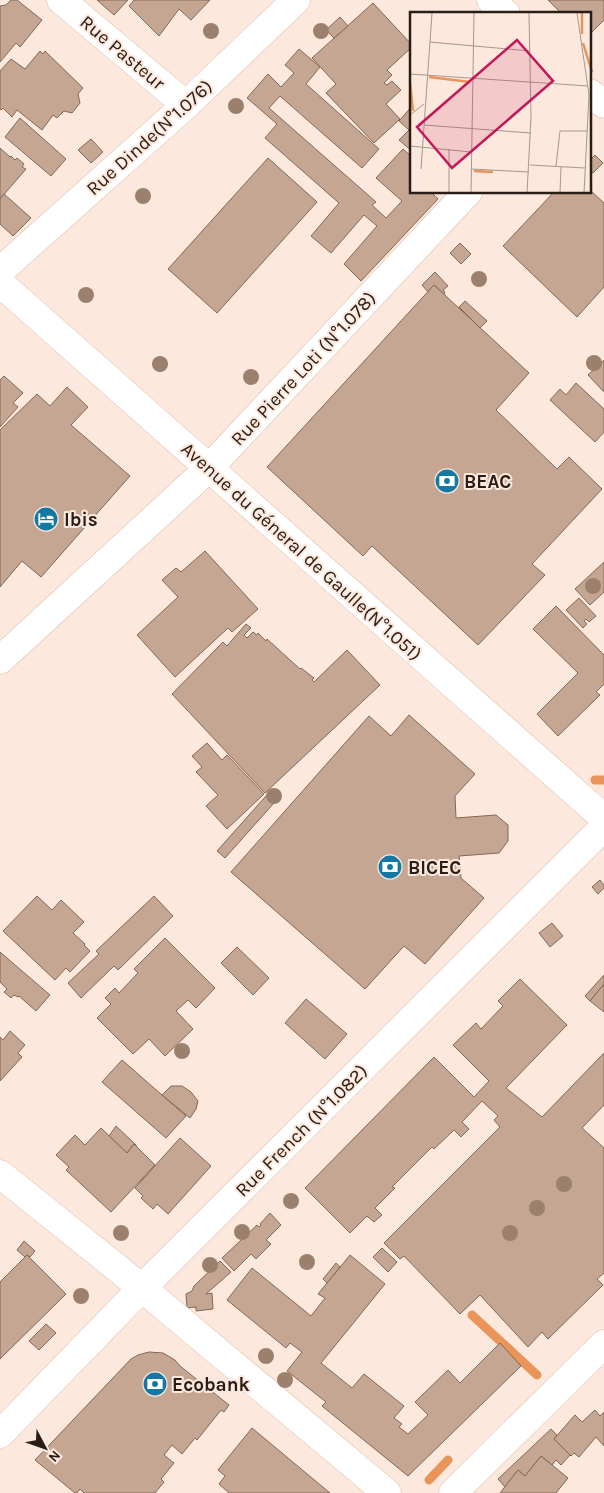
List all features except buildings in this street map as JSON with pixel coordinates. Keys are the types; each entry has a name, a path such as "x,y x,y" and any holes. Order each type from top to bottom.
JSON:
{"street":[{"name":"Rue Pasteur","path":"61,0 186,105"},
{"name":"Rue Dinde(N°1.076)","path":"0,272 186,105 296,0"},
{"path":"491,0 504,12"},
{"path":"592,95 604,104"},
{"name":"Rue Pierre Loti (N°1.078)","path":"0,660 209,468 466,194"},
{"name":"Avenue du Géneral de Gaulle(N°1.051)","path":"0,283 604,818"},
{"name":"Rue French (N°1.082)","path":"0,1434 142,1288 604,827"},
{"path":"0,1174 142,1288 387,1493"},
{"path":"453,1493 604,1344"}],"waterway":[{"path":"595,780 604,780"},
{"path":"472,1315 537,1375"},
{"path":"429,1480 448,1460"}],"place":[{"name":"BEAC","path":"447,481"},
{"name":"Ibis","path":"46,519"},
{"name":"BICEC","path":"390,867"},
{"name":"Ecobank","path":"155,1384"}]}
